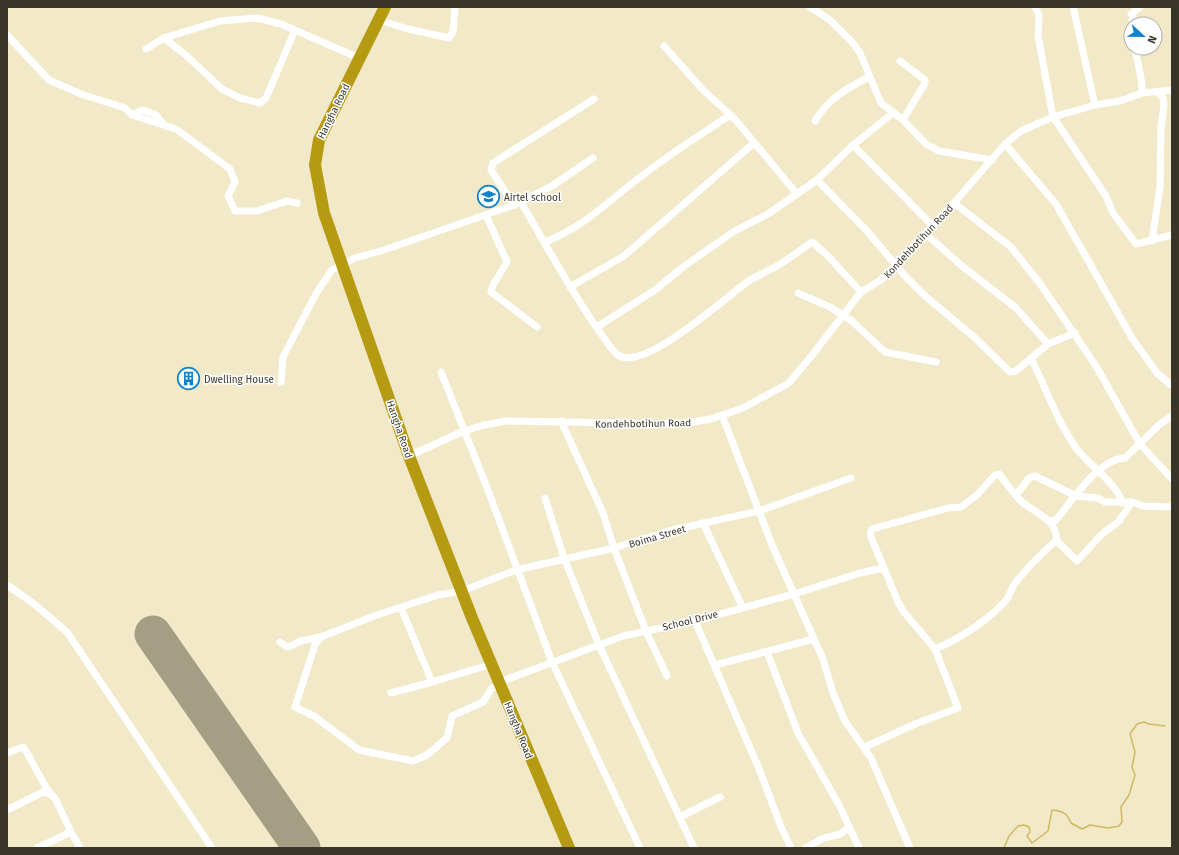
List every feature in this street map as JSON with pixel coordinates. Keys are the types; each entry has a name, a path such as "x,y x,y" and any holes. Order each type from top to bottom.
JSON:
{"highway":[{"name":"Hangha Road","path":"385,7 319,140 315,165 324,213 409,456 462,591 569,848"}],"street":[{"path":"379,20 408,29 449,38 453,32 455,7"},
{"path":"810,7 830,20 853,43 860,53 869,78 881,102 903,120 926,144 935,149 956,155 992,160"},
{"path":"1035,7 1039,15 1038,36 1054,118 1133,242 1136,244 1172,235"},
{"path":"1073,7 1095,105"},
{"path":"1127,7 1131,14 1140,7"},
{"path":"146,49 164,38 220,21 248,18 267,19 359,58"},
{"path":"164,38 188,57 222,89 228,93 260,103 266,98 295,30"},
{"path":"7,35 48,80 81,94 125,108 132,115 176,129 230,169 235,182 228,196 235,211 257,211 287,202 297,203"},
{"path":"664,46 730,117 734,118 797,194"},
{"path":"1136,56 1142,82 1142,93"},
{"path":"900,61 925,80 925,83 903,120"},
{"path":"814,121 820,112 846,89 869,78"},
{"name":"Kondehbotihun Road","path":"409,456 464,431 484,425 506,421 561,421 604,424 680,424 722,416 743,408 789,383 813,354 842,314 861,292 881,280 954,203 1005,144 1027,127 1095,105 1120,101 1142,93 1172,90"},
{"path":"1152,241 1160,187 1161,129 1164,104 1163,98 1158,92"},
{"path":"514,205 491,170 493,163 594,99"},
{"path":"597,327 655,290 733,232 768,214 817,180 853,145 893,113"},
{"path":"545,242 574,229 643,175 727,117 730,117"},
{"path":"570,287 624,256 754,143"},
{"path":"1005,144 1056,204 1132,338 1157,373 1172,386"},
{"path":"853,145 932,225"},
{"path":"281,382 283,357 317,292 332,270 355,258 384,250 521,202 552,186 593,158"},
{"path":"817,180 867,231 924,295 974,337 1010,372 1016,371 1048,344 1074,333"},
{"path":"521,202 570,287 617,355 632,358 682,332 714,310 749,281 782,263 812,242 827,255 861,292"},
{"path":"954,203 1011,247 1041,285 1096,366 1140,444 1172,479"},
{"path":"486,215 507,262 494,285 492,292 537,326"},
{"path":"925,232 962,266 1016,308 1048,344"},
{"path":"798,293 842,314 866,332 885,352 936,362"},
{"path":"1031,358 1067,435 1078,451 1121,497 1122,503"},
{"path":"441,372 486,485 516,570 552,662 640,848"},
{"path":"722,416 759,511 823,659 833,693 845,721 865,747 883,782 910,848"},
{"path":"1048,520 1055,521 1102,466 1112,460 1125,458 1160,424 1172,416"},
{"path":"561,421 602,513 646,631 667,676"},
{"path":"865,747 915,724 958,708 935,649 903,611 871,537 870,533 872,529 948,508 961,507 976,495 995,475 999,474 1016,495 1048,520 1055,528 1057,541 1077,561 1101,535 1119,521 1132,502"},
{"path":"1016,495 1029,478 1035,476 1076,496 1098,498 1105,502 1132,502 1143,506 1172,507"},
{"name":"Boima Street","path":"280,642 287,647 291,646 309,638 321,637 438,595 462,591 516,570 614,548 672,530 759,511 851,478"},
{"path":"545,498 564,558 599,645 694,848"},
{"path":"703,523 742,606"},
{"path":"935,649 944,646 989,616 1007,598 1013,586 1022,576 1054,542 1057,541"},
{"name":"School Drive","path":"321,637 315,645 295,707 314,716 338,733 353,747 365,752 388,755 405,760 420,759 446,738 452,716 483,702 492,688 552,662 623,636 695,621 742,606 794,594 860,573 884,568"},
{"path":"7,585 33,603 67,632 212,848"},
{"path":"401,608 432,682"},
{"path":"695,621 760,771 781,827 791,848"},
{"path":"715,665 814,639"},
{"path":"767,652 798,733 839,805 859,848"},
{"path":"391,693 492,664"},
{"path":"7,753 23,747 56,800 80,848"},
{"path":"7,810 43,792 51,794"},
{"path":"680,817 720,797"},
{"path":"806,848 821,839 845,832 849,828"},
{"path":"37,848 71,832"}],"waterway":[{"path":"1004,848 1009,836 1018,826 1024,825 1029,827 1030,832 1027,836 1032,843 1048,831 1052,810 1064,813 1071,823 1082,829 1090,825 1108,828 1119,826 1122,822 1121,807 1129,795 1135,775 1132,767 1135,752 1130,734 1137,724 1144,722 1165,726"}],"runway":[{"path":"153,634 302,848"}],"place":[{"name":"Airtel school","path":"488,197"},
{"name":"Dwelling House","path":"189,379"}]}
